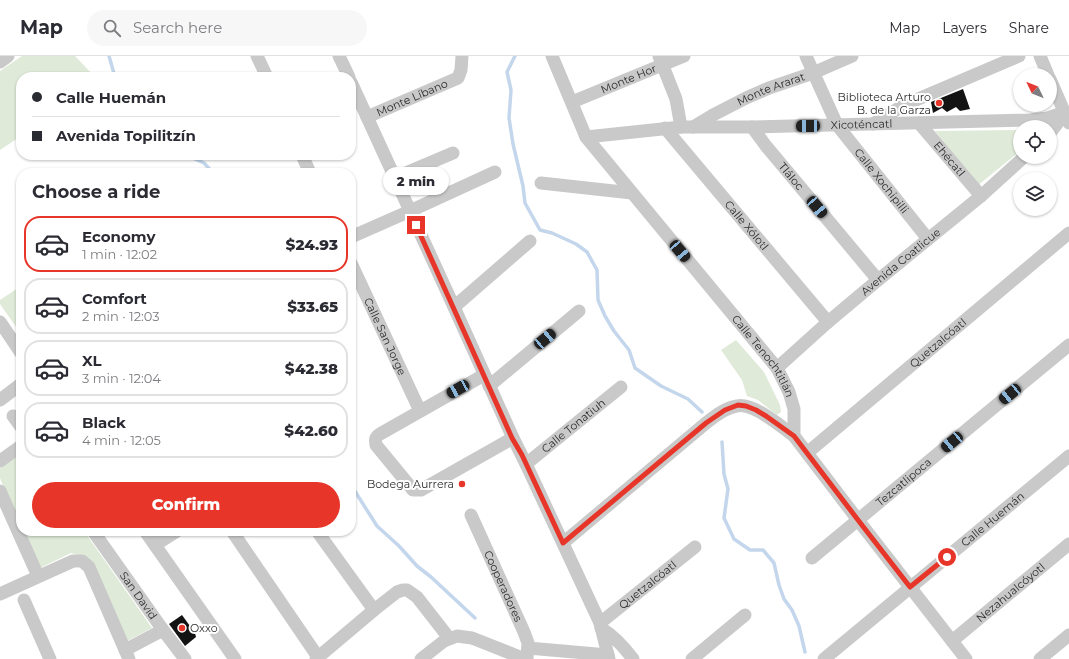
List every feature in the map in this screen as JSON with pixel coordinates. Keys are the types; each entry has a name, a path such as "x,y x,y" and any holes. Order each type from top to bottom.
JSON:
{"street":[{"path":"0,62 8,56"},
{"path":"257,56 265,72"},
{"name":"Monte Líbano","path":"367,117 458,78 461,70 462,56"},
{"name":"Calle Tenochtitlán","path":"552,56 586,137 777,368 789,392 794,409 794,436"},
{"name":"Monte Hor","path":"572,102 661,61 684,56"},
{"name":"Calle Xochipilli","path":"806,56 837,125 928,239"},
{"name":"Monte Ararat","path":"687,127 769,88 813,73 852,56"},
{"path":"872,125 904,105 1019,56"},
{"path":"1040,56 1045,68"},
{"path":"341,57 347,72"},
{"path":"661,61 687,127"},
{"path":"356,93 454,306 512,438 526,464 600,625 608,657 526,655 472,638 457,636 449,638 421,659"},
{"path":"1057,94 1068,115 1057,126"},
{"name":"Xicoténcatl","path":"586,137 665,128 872,125 1039,120 1068,115"},
{"name":"Ehécatl","path":"918,123 981,196"},
{"name":"Tláloc","path":"752,127 766,146 878,280"},
{"name":"Calle Xólotl","path":"665,128 828,322"},
{"path":"394,178 453,153"},
{"name":"Avenida Coatlicue","path":"777,368 828,322 981,196 1016,164"},
{"path":"356,235 495,172"},
{"path":"541,183 632,193"},
{"name":"Quetzalcóatl","path":"807,453 1069,233"},
{"path":"454,306 530,241"},
{"name":"Calle San Jorge","path":"356,274 420,411"},
{"path":"512,438 421,490 413,490 376,445 375,439 380,434 420,411 486,380 579,310"},
{"path":"0,322 16,346"},
{"name":"Tezcatlipoca","path":"812,558 1069,345"},
{"path":"1,396 16,387"},
{"name":"Calle Tonatiuh","path":"526,464 621,387"},
{"path":"563,543 706,423 725,410 738,405 746,406 766,416 794,436 966,659"},
{"path":"13,416 16,420"},
{"path":"0,461 16,450"},
{"name":"Calle Huemán","path":"824,659 1069,456"},
{"path":"0,491 16,527"},
{"name":"Cooperadores","path":"470,515 527,639 526,655"},
{"path":"20,536 38,576"},
{"name":"San David","path":"97,536 163,630 186,659"},
{"path":"149,536 235,659"},
{"path":"155,545 168,536"},
{"path":"235,536 317,658 374,610 397,592 403,590 408,590 417,596 449,638"},
{"path":"321,536 374,610"},
{"name":"Nezahualcóyotl","path":"952,641 1069,544"},
{"name":"Quetzalcóatl","path":"600,625 695,547"},
{"path":"0,594 73,561 82,561 89,567 127,655 163,630"},
{"path":"24,600 50,659"},
{"path":"692,659 745,615"},
{"path":"600,625 618,641 634,659"},
{"path":"1040,659 1069,635"}],"green space":[{"path":"22,56 75,56 90,72 16,72 16,139 0,150 0,71"},
{"path":"1013,130 1013,157 977,186 935,131"},
{"path":"16,289 16,327 0,304 0,300"},
{"path":"736,340 764,372 780,405 781,412 777,415 758,400 747,396 742,380 721,350"},
{"path":"16,457 16,518 0,478 0,468"},
{"path":"23,536 88,536 152,628 125,642 78,555 71,553 40,568 31,556"}],"building":[{"name":"Biblioteca Arturo B. de la Garza","path":"963,89 970,109 960,111 956,107 947,112 942,108 933,113 931,102"},
{"name":"Oxxo","path":"182,615 195,633 196,637 185,646 169,624"}],"waterway":[{"path":"109,56 114,72"},
{"path":"515,56 507,72 511,90 509,118 525,203 540,230 552,233 576,244 587,252 597,270 598,300 614,331 629,350 635,368 661,386 688,399 702,412"},
{"path":"197,160 204,163 208,168"},
{"path":"722,442 724,474 728,489 724,518 734,539 750,550 763,550 774,563 784,599 792,610 799,626 805,652"},
{"path":"356,493 377,526 399,546 417,566 475,618"}],"place":[{"name":"Biblioteca Arturo B. de la Garza","path":"939,103"},
{"name":"Bodega Aurrera","path":"462,484"},
{"name":"Oxxo","path":"182,628"}],"route":[{"path":"416,225 454,306 512,438 522,455 563,543 706,423 725,410 738,405 756,410 794,436 910,587 947,557"}]}
